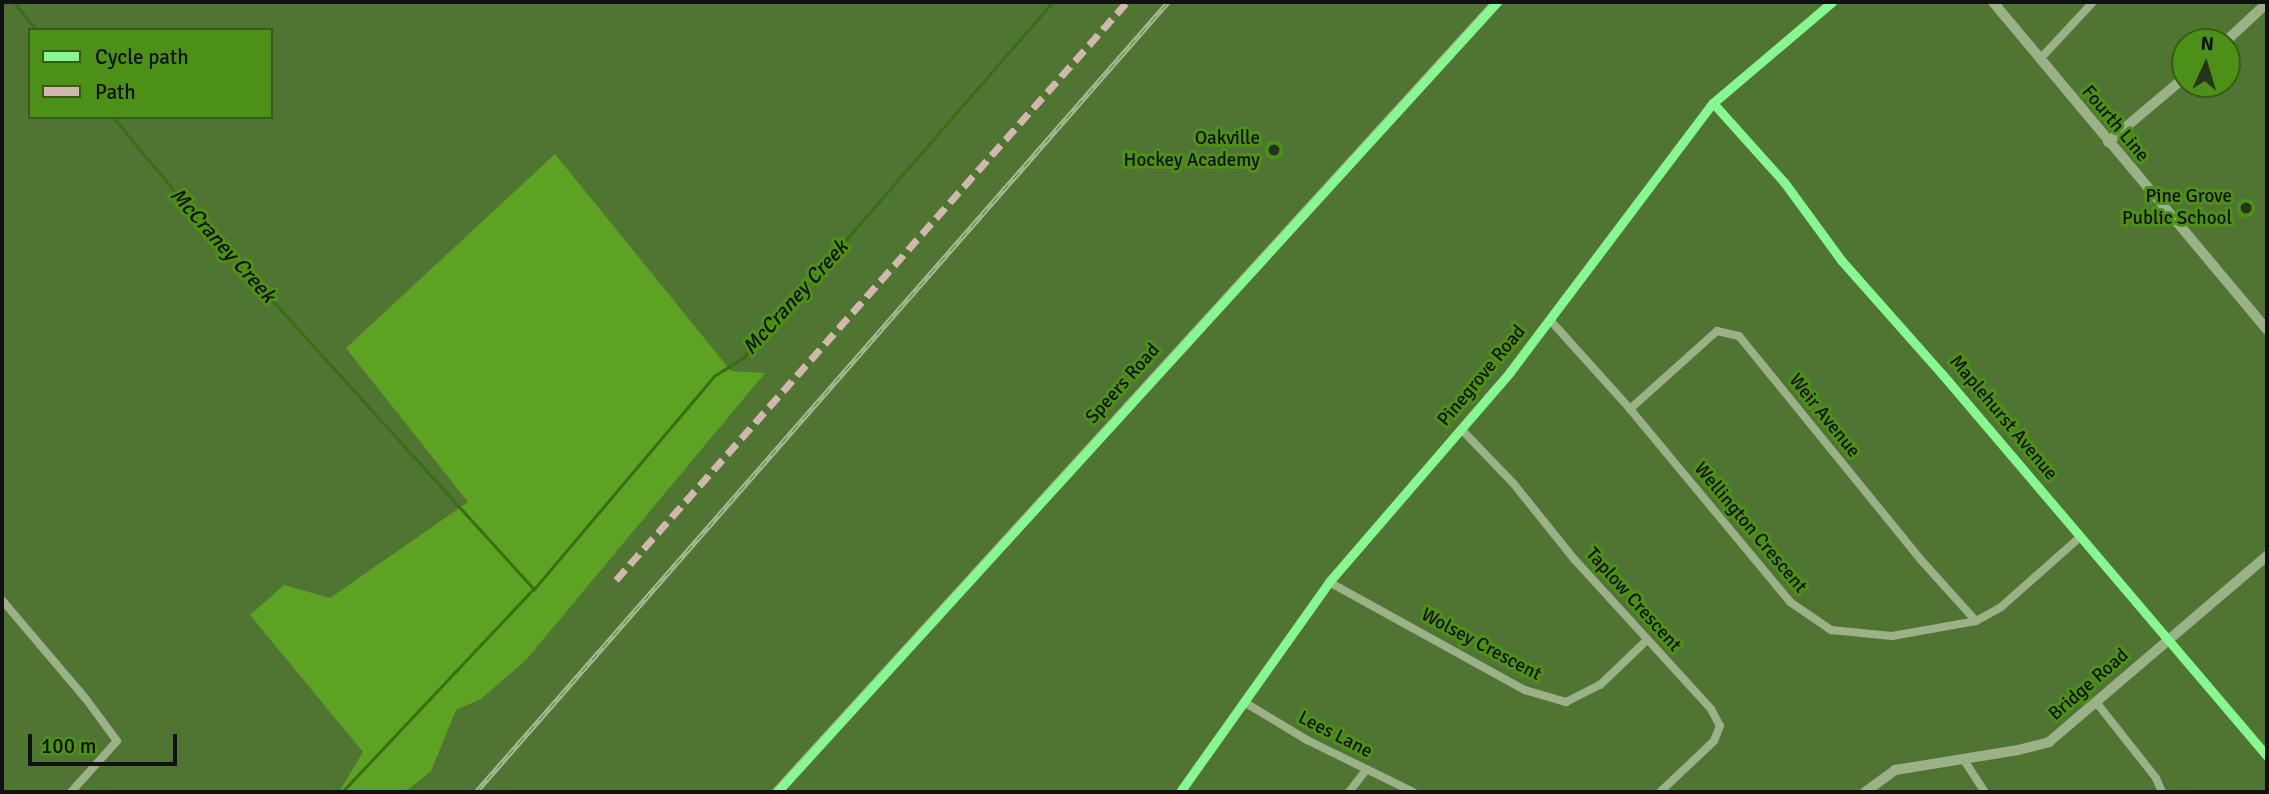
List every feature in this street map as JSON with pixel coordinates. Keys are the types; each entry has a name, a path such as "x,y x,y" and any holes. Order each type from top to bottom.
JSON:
{"main road":[{"name":"Speers Road","path":"777,792 1497,2"}],"street":[{"name":"Pinegrove Road","path":"1180,792 1329,582 1461,429 1550,320 1609,237 1713,103 1832,2"},
{"name":"Fourth Line","path":"1993,2 2267,330"},
{"path":"2041,58 2093,2"},
{"path":"2240,28 2267,3"},
{"path":"2108,142 2171,89"},
{"name":"Maplehurst Avenue","path":"1713,103 1784,182 1841,260 2267,756"},
{"name":"Wellington Crescent","path":"1550,320 1630,408 1790,603 1831,630 1892,636 1976,621 2001,607 2080,537"},
{"name":"Weir Avenue","path":"1630,408 1717,331 1739,336 1921,561 1976,621"},
{"name":"Taplow Crescent","path":"1461,429 1513,483 1575,560 1711,709 1720,726 1714,741 1660,792"},
{"name":"Bridge Road","path":"1865,792 1895,770 1964,760 2049,742 2267,556"},
{"name":"Wolsey Crescent","path":"1329,582 1525,690 1566,702 1600,685 1648,639"},
{"path":"2,600 86,699 117,741 71,792"},
{"name":"Lees Lane","path":"1244,702 1307,740 1413,792"},
{"path":"2096,702 2157,778 2162,792"},
{"path":"1964,760 1985,792"},
{"path":"1349,792 1367,769"}],"green space":[{"path":"555,154 731,371 765,373 526,660 481,699 456,710 431,771 405,792 339,792 363,752 250,615 284,585 330,598 468,502 346,348"}],"waterway":[{"name":"McCraney Creek","path":"14,2 35,28"},
{"name":"McCraney Creek","path":"535,588 714,376 744,357 1053,2"},
{"name":"McCraney Creek","path":"115,119 193,213 534,589 343,792"}],"railway":[{"path":"476,792 1168,2"}],"marked path":[{"path":"616,580 1127,2"}],"cycle path":[{"path":"777,792 1497,2"},
{"path":"1180,792 1329,582 1510,372 1713,103 1832,2"},
{"path":"1713,103 1784,182 1841,260 1942,374 2267,756"}],"place":[{"name":"Oakville Hockey Academy","path":"1274,150"},
{"name":"Pine Grove Public School","path":"2246,208"}]}
